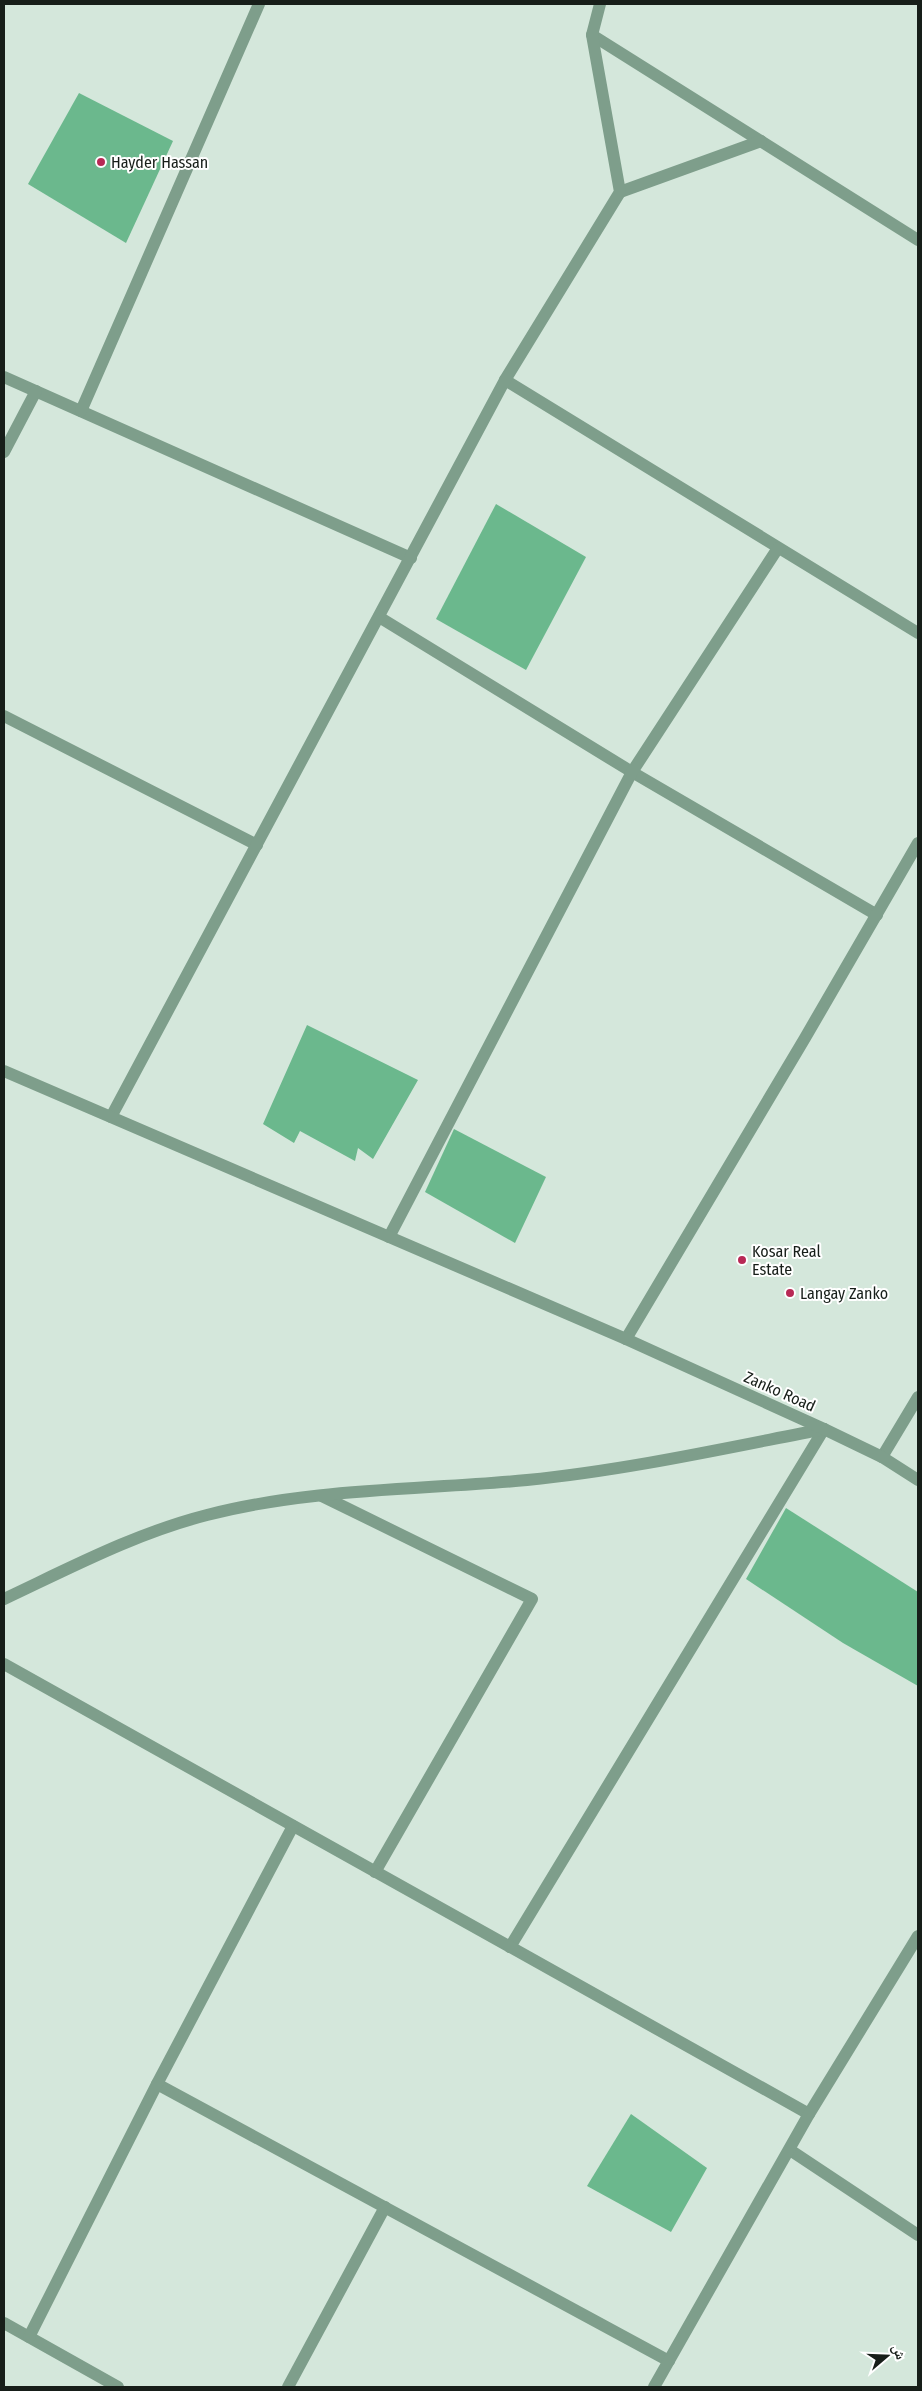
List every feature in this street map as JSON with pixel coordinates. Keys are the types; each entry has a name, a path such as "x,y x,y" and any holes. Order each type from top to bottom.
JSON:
{"street":[{"path":"81,411 259,4"},
{"path":"600,4 592,35 620,192"},
{"path":"592,35 918,240"},
{"path":"111,1117 506,380 620,192 761,141"},
{"path":"4,377 411,558"},
{"path":"506,380 918,633"},
{"path":"4,452 36,391"},
{"path":"389,1237 632,772 778,548"},
{"path":"379,618 632,772 877,915"},
{"path":"4,716 257,845"},
{"path":"626,1339 918,843"},
{"name":"Zanko Road","path":"4,1071 626,1339 882,1457 918,1480"},
{"path":"882,1457 918,1397"},
{"path":"4,1599 142,1535 180,1522 251,1504 322,1496 528,1480 625,1467 824,1429"},
{"path":"510,1947 824,1429"},
{"path":"322,1496 532,1599 375,1872"},
{"path":"4,1664 809,2114"},
{"path":"29,2337 157,2084 293,1826"},
{"path":"654,2387 809,2114 918,1936"},
{"path":"157,2084 669,2361"},
{"path":"790,2150 918,2235"},
{"path":"288,2387 385,2207"},
{"path":"4,2323 118,2387"}],"building":[{"name":"Hayder Hassan","path":"79,93 173,141 126,243 28,184"},
{"path":"496,504 586,557 526,670 436,619"},
{"path":"307,1025 418,1080 373,1159 358,1148 355,1161 300,1131 294,1143 263,1124"},
{"path":"454,1129 546,1177 515,1243 425,1192"},
{"path":"786,1508 918,1592 918,1686 843,1643 746,1579"},
{"path":"631,2114 707,2168 671,2232 587,2186"}],"place":[{"name":"Hayder Hassan","path":"101,162"},
{"name":"Kosar Real Estate","path":"742,1260"},
{"name":"Langay Zanko","path":"790,1293"}]}
